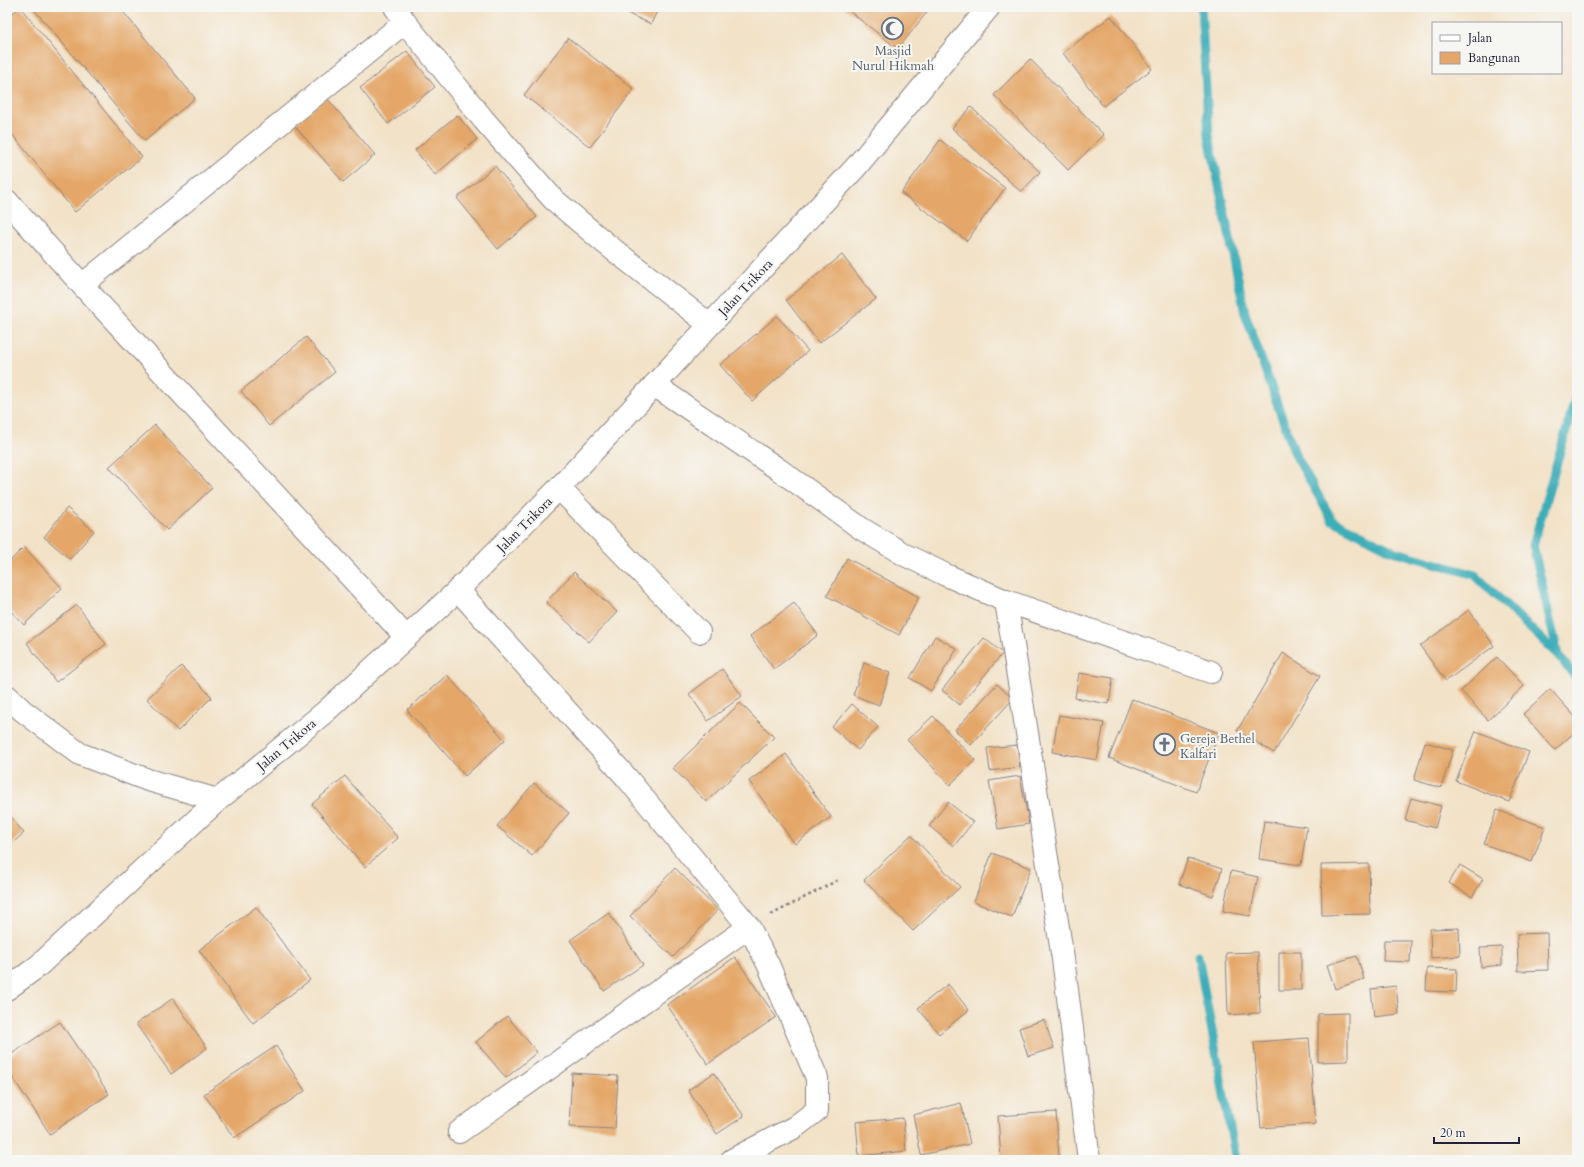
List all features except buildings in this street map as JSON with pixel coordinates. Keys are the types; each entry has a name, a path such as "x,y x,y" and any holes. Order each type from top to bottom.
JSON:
{"street":[{"name":"Jalan Trikora","path":"7,989 37,967 218,800 325,712 458,590 559,488 856,167 989,7"},
{"path":"82,285 400,14 483,119 553,199 710,325"},
{"path":"7,201 82,285 406,637"},
{"path":"654,385 778,469 862,529 905,555 1006,602 1211,672"},
{"path":"559,488 699,632"},
{"path":"458,590 628,778 749,927 768,964 817,1078 817,1110 795,1127 732,1160"},
{"path":"1006,602 1063,959 1089,1160"},
{"path":"7,696 23,711 80,754 148,780 218,800"},
{"path":"459,1132 749,927"}],"path":[{"path":"749,927 838,880"}],"waterway":[{"path":"1201,7 1209,136 1245,313 1295,454 1332,520 1393,551 1475,575 1558,655 1577,679"},
{"path":"1558,655 1533,545 1577,393"},
{"path":"1198,956 1236,1160"}],"place":[{"name":"Masjid Nurul Hikmah","path":"893,28"},
{"name":"Gereja Bethel Kalfari","path":"1164,745"}]}
